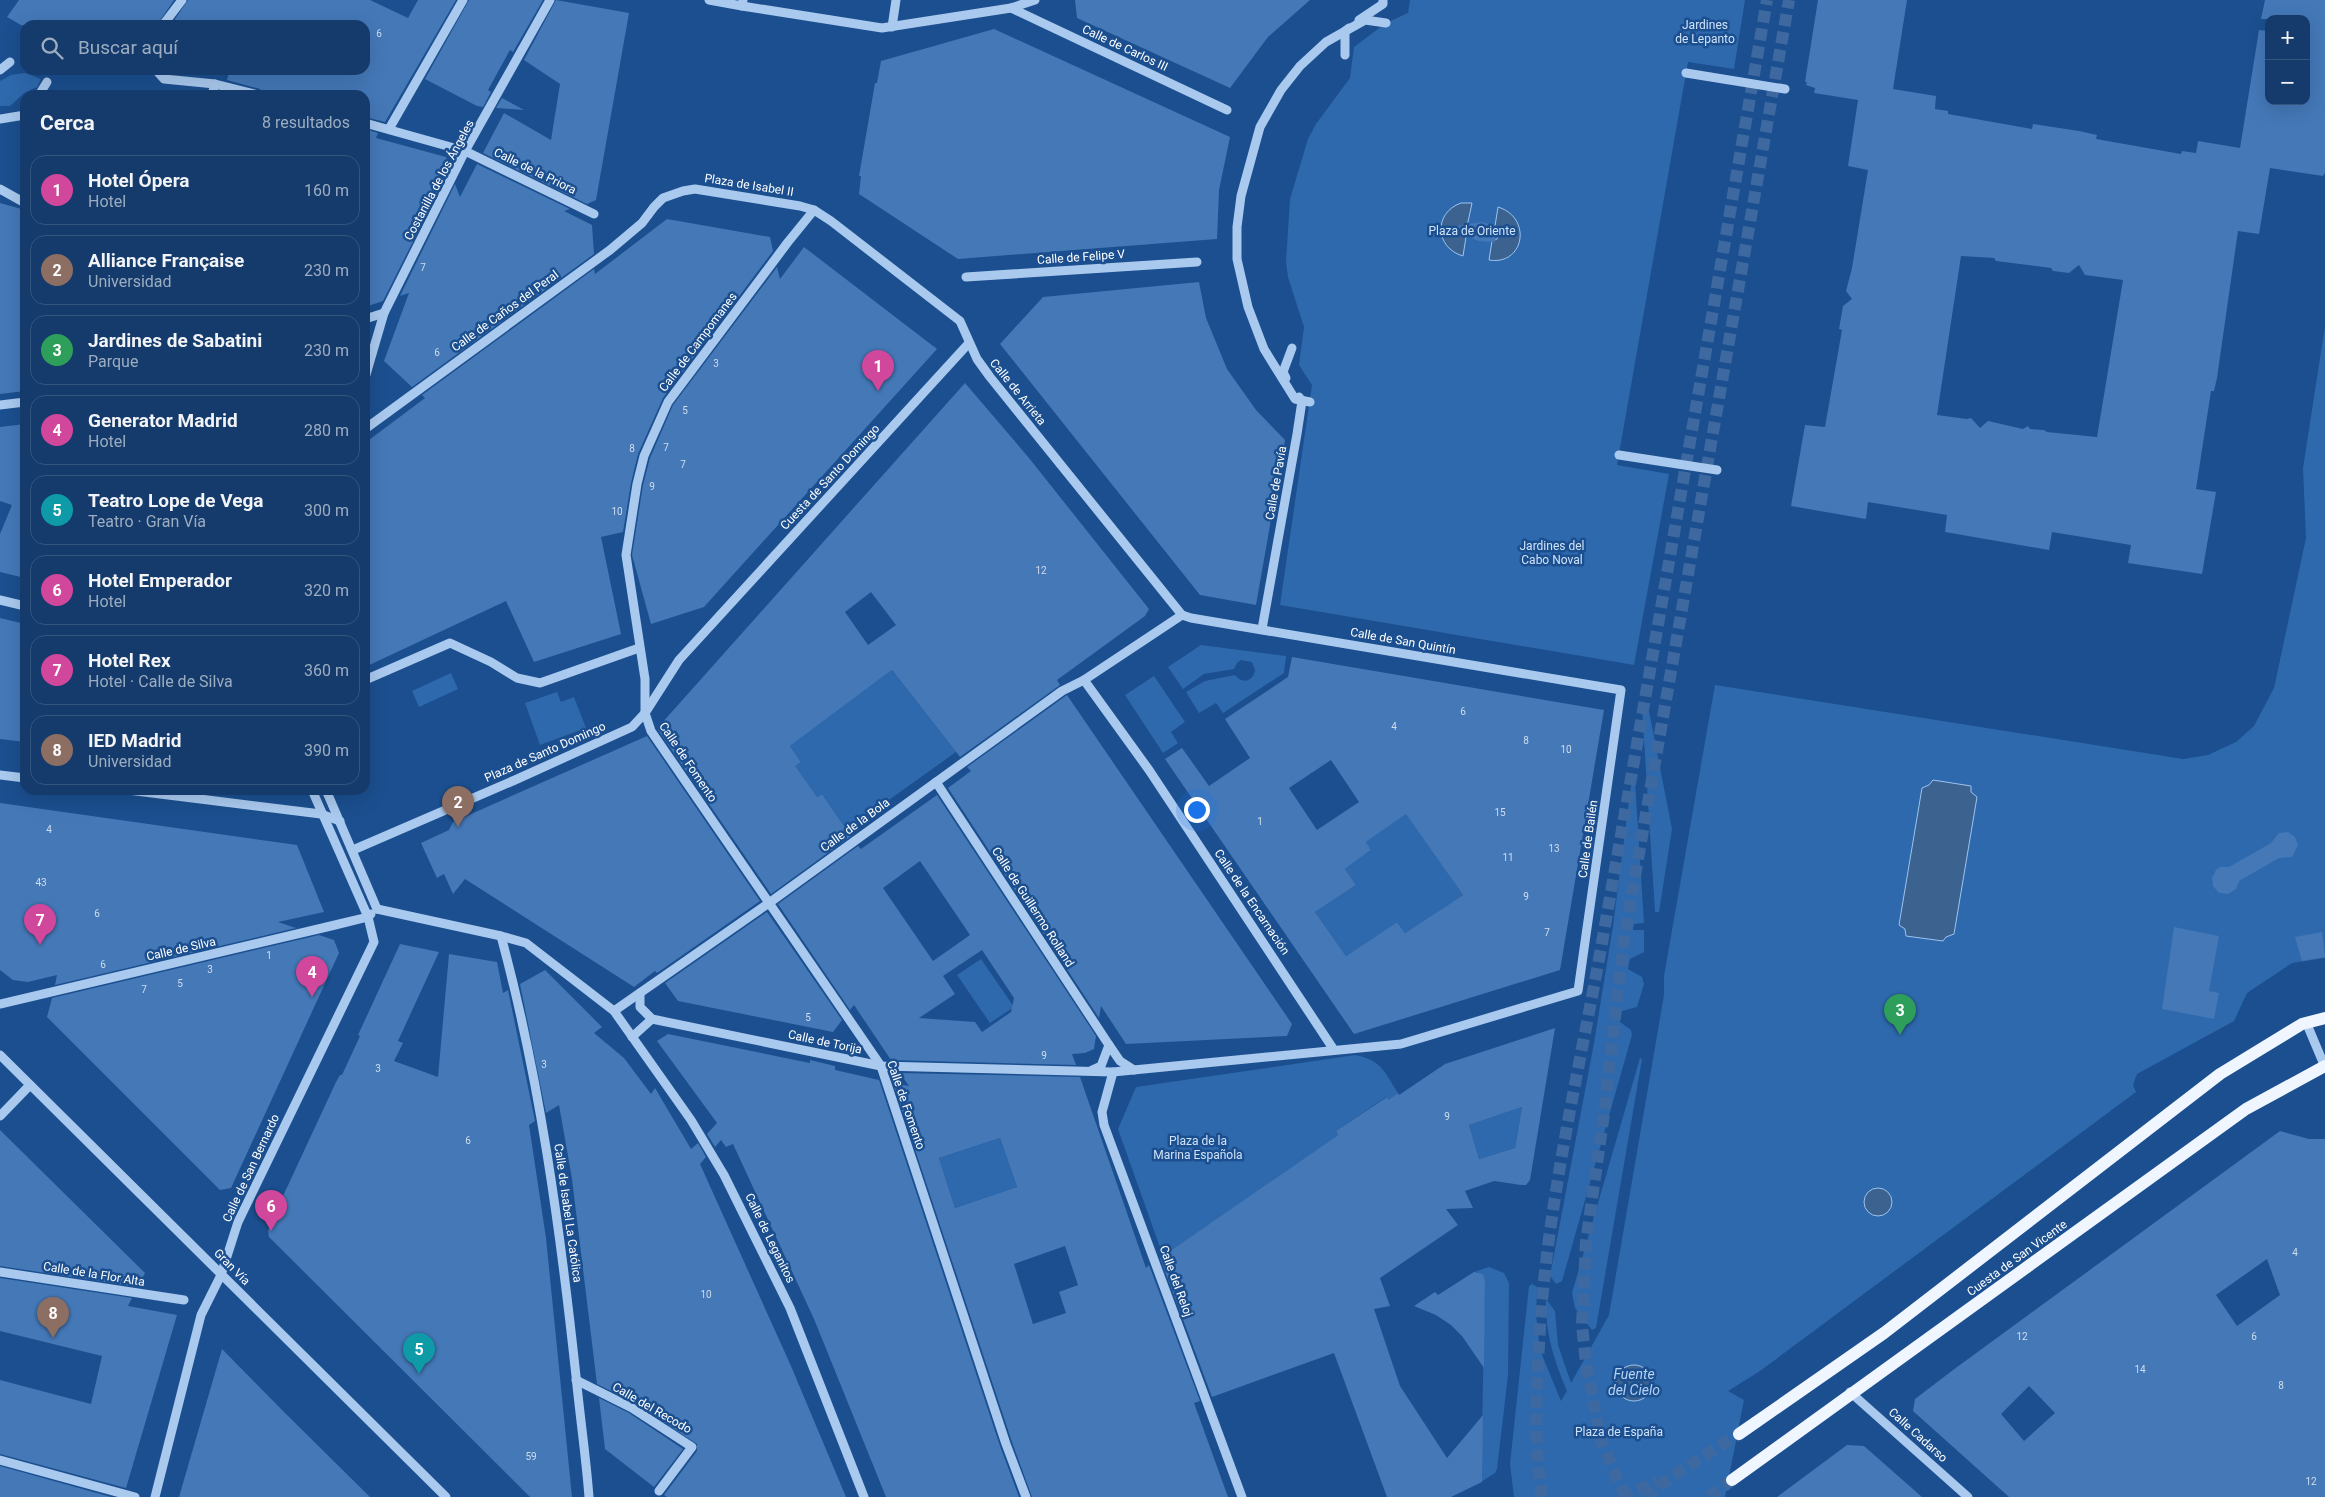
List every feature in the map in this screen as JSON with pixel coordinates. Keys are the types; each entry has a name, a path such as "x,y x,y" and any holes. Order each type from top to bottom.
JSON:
{"main road":[{"name":"Cuesta de San Vicente","path":"1739,1434 1884,1333 2220,1074 2306,1022 2325,1018"},
{"name":"Cuesta de San Vicente","path":"1732,1480 1850,1392 1995,1291 2246,1109 2325,1067"}],"street":[{"path":"167,20 182,0"},
{"path":"389,129 463,0"},
{"name":"Costanilla de los Ángeles","path":"370,361 384,313 465,151 550,0"},
{"path":"709,0 742,3 872,28 892,27 1011,8 1035,0"},
{"path":"892,27 896,0"},
{"path":"1345,31 1382,4 1383,0"},
{"name":"Calle de Carlos III","path":"1011,8 1227,110"},
{"path":"1306,402 1295,399 1264,349 1248,307 1237,259 1237,227 1241,196 1260,127 1281,90 1300,66 1326,42 1365,20 1386,22"},
{"path":"1345,31 1345,55"},
{"path":"0,70 10,62"},
{"path":"1686,73 1785,89"},
{"path":"160,75 164,80 214,84 238,90"},
{"path":"42,90 47,82"},
{"path":"213,90 214,84"},
{"path":"0,120 20,116"},
{"name":"Calle de la Priora","path":"370,124 465,151 594,214"},
{"path":"0,189 20,200"},
{"name":"Plaza de Isabel II","path":"654,207 673,194 695,189 800,206 814,210"},
{"name":"Calle de Caños del Peral","path":"370,425 610,250 642,223 654,207"},
{"name":"Calle de Arrieta","path":"814,210 960,321 976,359 1182,615"},
{"name":"Calle de Campomanes","path":"645,713 646,689 626,555 635,493 644,456 668,402 814,210"},
{"name":"Calle de Felipe V","path":"966,277 1197,262"},
{"path":"370,317 384,313"},
{"name":"Cuesta de Santo Domingo","path":"709,628 970,343"},
{"path":"1292,348 1283,372 1306,402"},
{"name":"Calle de Pavía","path":"1262,629 1306,402"},
{"path":"0,405 20,403"},
{"path":"1618,454 1717,470"},
{"path":"0,600 20,605"},
{"name":"Calle de San Quintín","path":"1182,615 1621,690"},
{"name":"Calle de la Bola","path":"614,1011 770,903 1062,691 1084,680 1182,615"},
{"name":"Plaza de Santo Domingo","path":"353,850 632,727 645,713 679,660 709,628"},
{"path":"370,678 450,643 491,662 517,678 540,683 639,648"},
{"name":"Calle de la Encarnación","path":"1084,680 1149,770 1334,1050"},
{"name":"Calle de Bailén","path":"1334,1050 1401,1044 1578,991 1621,690"},
{"name":"Calle de Fomento","path":"645,713 651,731 881,1066 1006,1444 1026,1497"},
{"path":"0,775 20,777"},
{"name":"Calle de Guillermo Rolland","path":"936,782 1109,1045 1120,1061 1134,1070"},
{"path":"168,795 321,814 340,821"},
{"path":"314,795 368,917 377,909"},
{"path":"328,795 377,909"},
{"path":"321,814 353,850"},
{"path":"377,909 526,943 614,1011"},
{"name":"Calle de Silva","path":"0,1004 368,917"},
{"name":"Calle de San Bernardo","path":"155,1497 201,1315 221,1275 238,1222 374,942 368,917"},
{"name":"Calle de Isabel La Católica","path":"501,936 513,978 550,1165 589,1497"},
{"path":"632,1037 652,1019 640,1007 640,992"},
{"name":"Calle de Leganitos","path":"614,1011 691,1120 724,1175 790,1308 864,1497"},
{"name":"Calle de Torija","path":"652,1019 881,1066 1113,1072"},
{"name":"Cuesta de San Vicente","path":"2306,1022 2325,1067"},
{"path":"1089,1072 1101,1066 1109,1045"},
{"path":"1113,1072 1334,1050"},
{"name":"Gran Vía","path":"0,1055 446,1497"},
{"name":"Calle del Reloj","path":"1113,1072 1102,1112 1104,1125 1242,1497"},
{"path":"0,1116 30,1085"},
{"name":"Calle de la Flor Alta","path":"0,1272 184,1300"},
{"name":"Calle del Recodo","path":"576,1380 632,1408 692,1447 659,1491"},
{"name":"Calle Cadarso","path":"1850,1392 1968,1497"},
{"path":"0,1460 136,1497"}],"green space":[{"name":"Plaza de Oriente","path":"1410,0 1745,0 1734,69 1688,62 1617,465 1669,474 1634,665 1280,605 1312,385 1299,365 1304,327 1288,277 1286,262 1290,199 1308,139 1316,124 1350,78 1354,47 1386,23 1408,13"},
{"path":"11,75 30,75 41,79 37,87 30,90 20,90 20,97 10,106 0,106 0,81"},
{"name":"Plaza de España","path":"2325,326 2325,958 2292,963 2247,993 2234,1021 2137,1074 2133,1085 2136,1092 1760,1371 1728,1391 1744,1400 1725,1497 1514,1497 1510,1464 1529,1286 1532,1284 1537,1287 1536,1315 1540,1350 1561,1401 1567,1391 1551,1346 1547,1323 1546,1299 1555,1311 1558,1345 1571,1383 1609,1315 1664,995 1664,976 1715,685 2183,759 2208,755 2236,742 2254,726 2274,688 2306,538 2303,468"},
{"path":"1201,645 1286,656 1284,673 1223,713 1216,703 1199,713 1186,692 1205,681 1235,675 1244,681 1252,677 1255,670 1252,662 1241,660 1234,669 1204,674 1183,689 1168,667"},
{"path":"892,670 956,752 847,830 822,794 817,797 790,769 801,762 790,746"},
{"path":"451,673 458,689 419,707 412,691"},
{"path":"1154,676 1185,722 1171,732 1178,743 1163,753 1125,695"},
{"path":"557,692 561,702 574,697 586,728 540,745 525,703"},
{"path":"1646,704 1648,706 1672,829 1659,912 1655,912 1642,708"},
{"path":"1632,778 1635,781 1644,923 1634,924 1633,930 1644,930 1644,952 1630,959 1628,969 1642,977 1644,984 1637,1007 1622,1011 1620,1022 1631,1030 1632,1035 1562,1281 1556,1284 1550,1276 1594,1043 1613,926"},
{"path":"1407,813 1463,895 1405,933 1397,922 1346,956 1315,912 1356,885 1345,869 1371,850 1366,842"},
{"path":"981,959 1014,1007 990,1023 957,975"},
{"name":"Plaza de la Marina Española","path":"1355,1055 1371,1060 1382,1068 1398,1093 1388,1100 1386,1097 1336,1131 1338,1135 1163,1256 1118,1129 1136,1087"},
{"path":"1640,1058 1642,1059 1596,1328 1592,1330 1575,1308 1572,1293"},
{"path":"1522,1107 1515,1148 1479,1159 1469,1125"},
{"path":"1000,1138 1017,1187 955,1208 939,1158"},
{"path":"1489,1267 1504,1273 1509,1283 1508,1375 1497,1469 1495,1473 1481,1482 1485,1280 1483,1274 1474,1272"}],"water":[{"path":"1461,203 1472,203 1468,222 1462,226 1462,232 1466,237 1463,256 1447,246 1441,230 1446,214"},
{"path":"1498,207 1509,213 1516,221 1520,230 1520,240 1510,256 1501,260 1489,260 1492,241 1497,239 1499,234 1495,226"},
{"path":"1933,780 1971,786 1971,792 1977,797 1954,934 1946,937 1943,941 1906,936 1905,929 1899,925 1922,788 1929,785"},
{"path":"1878,1188 1888,1192 1892,1202 1888,1212 1878,1216 1868,1212 1864,1202 1868,1192"},
{"name":"Fuente del Cielo","path":"1634,1365 1641,1366 1647,1370 1651,1376 1651,1390 1647,1396 1641,1400 1634,1401 1627,1400 1621,1396 1617,1390 1616,1383 1617,1376 1621,1370 1627,1366"}],"building":[{"path":"19,0 174,0 160,20 20,20 20,24 7,17"},
{"path":"188,0 370,0 408,18 418,0 456,0 385,122 370,118 370,90 261,90 227,80 228,75 370,75 370,20 174,20"},
{"path":"469,0 543,0 513,52 510,50 488,90 491,92 483,107 477,106 425,79"},
{"path":"556,0 629,13 596,200 587,204 483,153 504,113 551,140 560,84 524,60"},
{"path":"1075,0 1310,0 1268,37 1230,88 1077,18"},
{"path":"1818,0 1907,0 1893,89 1936,96 1935,109 1948,111 1948,114 2032,129 2033,124 2079,131 2097,135 2096,139 2181,154 2182,151 2196,153 2198,141 2240,148 2259,30 2265,31 2265,105 2310,105 2310,15 2265,15 2265,19 2261,19 2265,0 2325,0 2325,173 2323,176 2270,168 2259,234 2238,231 2217,378 2214,391 2211,391 2196,489 2216,492 2202,574 2128,563 2131,545 2052,532 2049,550 1945,532 1947,515 1868,502 1866,519 1791,506 1805,425 1825,427 1842,330 1839,329 1843,306 1852,299 1846,291 1852,268 1868,170 1848,166 1858,100 1814,93 1815,88 1806,85 1807,82 1805,82","holes":["1961,256 1994,258 1996,261 2051,268 2053,271 2069,273 2079,265 2085,275 2123,280 2097,437 2047,432 2030,429 2028,426 2023,429 1988,421 1980,428 1971,418 1937,415"]},
{"path":"994,29 1230,137 1219,190 1217,239 958,259 859,194 861,176 859,176 875,83 877,83 881,61"},
{"path":"502,98 524,110 496,108"},
{"path":"370,131 378,133 376,138 446,157 450,168 383,301 370,305"},
{"path":"477,164 570,209 564,211 592,225 594,254 412,387 384,361 409,293 400,296 455,184 460,197"},
{"path":"0,203 20,209 20,392 0,394"},
{"path":"667,219 770,237 773,251 663,398 638,454 623,532 601,537 621,634 534,662 506,601 370,665 370,439 425,398 422,395 594,269 595,274"},
{"path":"1482,222 1496,226 1501,234 1493,242 1478,241 1450,227"},
{"path":"804,247 937,349 704,607 651,624 632,555 643,485 650,458 673,405 777,267 780,279"},
{"path":"1199,282 1206,318 1227,369 1256,410 1285,440 1256,605 1200,595 1000,344 1043,297"},
{"path":"965,383 1029,458 1149,609 1145,616 1057,680 1060,685 960,757 892,670 790,746 801,762 795,766 817,797 822,794 851,836 771,894 658,730 661,724","holes":["871,592 896,625 868,645 845,612"]},
{"path":"20,425 20,577 0,572 0,534 12,505 0,501 0,427"},
{"path":"0,618 20,623 20,741 0,739"},
{"path":"1292,657 1604,710 1560,970 1354,1034 1165,759 1182,748 1209,786 1250,758 1225,719 1288,677","holes":["1331,760 1359,802 1317,830 1289,788","1406,814 1463,895 1405,933 1397,922 1346,956 1315,912 1356,885 1345,869 1371,850 1366,842"]},
{"path":"1067,695 1292,1024 1287,1036 1126,1044 1101,1006 1099,1018 948,788 971,771 967,767"},
{"path":"647,736 760,901 657,973 655,971 634,987 465,879 453,894 444,874 437,878 421,843 449,830 453,822"},
{"path":"937,795 1096,1036 1094,1049 1085,1053 1072,1054 1076,1065 891,1060 854,1005 850,1010 778,904 858,846 861,849","holes":["920,861 970,935 933,961 883,888","982,950 1014,998 1011,1012 982,1032 975,1022 919,1018 955,994 943,976"]},
{"path":"0,803 297,845 324,912 278,922 296,928 55,985 57,975 28,982 13,980 0,970"},
{"path":"2288,832 2295,837 2298,845 2292,857 2279,858 2239,881 2236,889 2228,894 2219,893 2213,886 2212,878 2220,867 2229,867 2271,843 2279,833"},
{"path":"767,912 842,1020 833,1032 678,1001 665,983"},
{"path":"2174,927 2219,936 2209,991 2219,993 2214,1019 2162,1009"},
{"path":"2322,932 2325,957 2302,961 2295,937"},
{"path":"319,935 334,940 339,953 231,1188 220,1190 47,1017 52,998"},
{"path":"400,944 439,952 398,1041 403,1043 394,1061 438,1077 449,954 497,962 503,993 508,990 535,1121 529,1125 546,1238 572,1497 530,1497 269,1237 270,1224 336,1082 340,1075 342,1075 360,1036 358,1035"},
{"path":"545,970 602,1027 594,1033 624,1058 651,1094 655,1088 691,1149 698,1143 706,1157 700,1164 791,1366 846,1497 667,1497 664,1495 697,1451 697,1444 635,1403 597,1384 572,1179 559,1105 546,1113 520,984"},
{"path":"1555,1028 1530,1180 1526,1185 1494,1181 1465,1191 1473,1208 1446,1209 1458,1225 1380,1278 1390,1306 1374,1309 1400,1386 1447,1458 1483,1415 1482,1482 1451,1497 1387,1497 1334,1353 1212,1397 1160,1258 1338,1135 1336,1131 1387,1097 1388,1100 1398,1093 1399,1095 1445,1064","holes":["1522,1107 1515,1148 1479,1159 1469,1125"]},
{"path":"668,1034 810,1063 810,1060 835,1066 835,1070 879,1080 1000,1446 1019,1497 886,1497 814,1319 733,1144 726,1147 721,1140 715,1147 707,1134 717,1123 657,1041"},
{"path":"900,1073 1080,1077 1146,1268 1149,1265 1200,1401 1194,1403 1228,1497 1032,1497 893,1083 909,1086","holes":["1000,1138 1017,1187 955,1208 939,1158","1065,1246 1078,1285 1059,1292 1066,1313 1033,1324 1014,1264"]},
{"path":"0,1130 145,1273 138,1287 0,1266"},
{"path":"2280,1131 2309,1139 2325,1139 2325,1497 2009,1497 1913,1411 1915,1399","holes":["2267,1259 2280,1295 2237,1326 2216,1295","2029,1386 2055,1413 2024,1441 2001,1414"]},
{"path":"1474,1272 1483,1274 1485,1280 1484,1368 1462,1336 1451,1325 1436,1315 1414,1306 1435,1292 1438,1295"},
{"path":"0,1278 132,1298 128,1306 177,1315 126,1488 0,1454 0,1380 91,1404 102,1356 0,1331"},
{"path":"222,1349 284,1412 370,1497 179,1497"},
{"path":"599,1398 629,1413 683,1449 654,1487 605,1449"},
{"path":"1847,1445 1864,1446 1922,1497 1777,1497"},
{"path":"0,1466 111,1497 0,1497"}],"tunnel":[{"path":"1542,1497 1537,1440 1538,1364 1543,1293 1556,1189 1666,582 1767,0"},
{"path":"1625,1497 1601,1440 1586,1363 1582,1325 1586,1242 1603,1121 1624,939 1789,0"},
{"path":"1645,1497 1671,1477 1739,1434"},
{"path":"1709,1497 1732,1480"},
{"path":"1621,1497 1657,1482"}],"place":[{"name":"Hotel Ópera","path":"878,391"},
{"name":"Alliance Française","path":"458,827"},
{"name":"Hotel Rex","path":"40,945"},
{"name":"Generator Madrid","path":"312,997"},
{"name":"Jardines de Sabatini","path":"1900,1035"},
{"name":"Hotel Emperador","path":"271,1231"},
{"name":"IED Madrid","path":"53,1338"},
{"name":"Teatro Lope de Vega","path":"419,1374"}],"park label":[{"name":"Jardines de Lepanto","path":"1705,32"},
{"name":"Jardines del Cabo Noval","path":"1552,553"}]}
